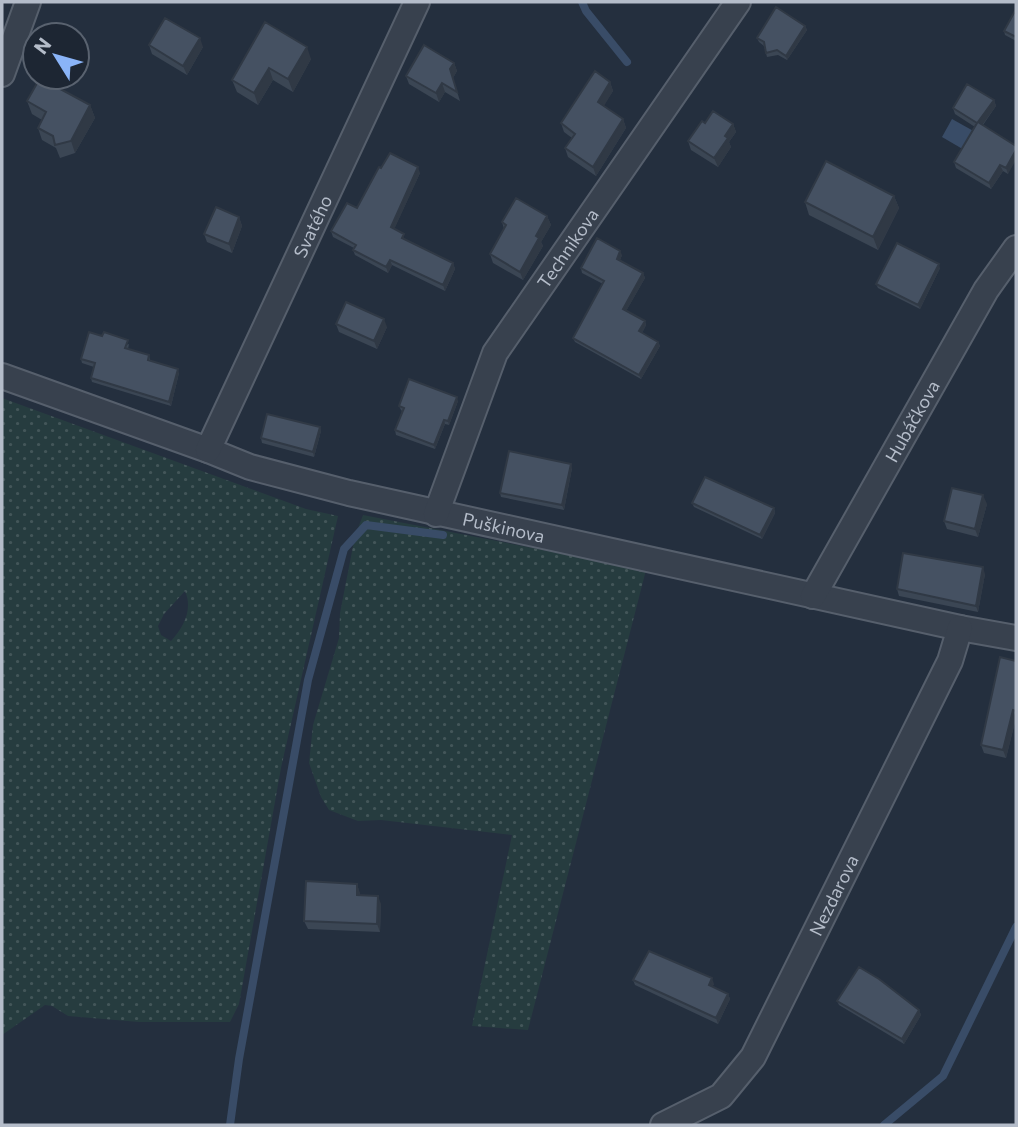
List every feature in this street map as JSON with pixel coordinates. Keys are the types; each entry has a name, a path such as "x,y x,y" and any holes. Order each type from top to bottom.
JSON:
{"street":[{"path":"2,74 28,2"},
{"name":"Svatého","path":"208,450 416,2"},
{"name":"Technikova","path":"436,514 495,353 738,2"},
{"name":"Hubáčkova","path":"813,596 986,290 1016,248"},
{"name":"Puškinova","path":"2,376 250,467 436,514 1016,638"},
{"name":"Nezdarova","path":"663,1125 721,1096 753,1058 950,661 960,628"}],"green space":[{"path":"2,398 306,509 338,516 281,768 239,1004 230,1022 139,1022 68,1016 52,1006 45,1005 2,1035","holes":["185,591 186,618 171,641 161,635 158,626 164,614"]},
{"path":"363,515 646,570 528,1030 472,1026 512,835 381,820 358,821 329,810 321,797 309,763 313,725 339,638 340,613 355,536"}],"water":[{"path":"952,119 977,133 966,151 942,137"}],"building":[{"path":"776,7 805,26 786,56 777,50 766,53 764,42 757,38"},
{"path":"1016,12 1016,37 1004,31"},
{"path":"165,18 200,38 183,66 149,45"},
{"path":"265,22 307,47 288,79 269,68 254,93 232,80"},
{"path":"424,45 454,63 450,69 457,92 442,83 436,93 406,76"},
{"path":"595,71 610,82 598,102 623,119 593,167 565,148 575,134 561,123"},
{"path":"967,84 994,100 978,122 1016,146 1006,168 1000,165 989,183 954,162 977,123 953,108"},
{"path":"33,91 64,91 90,105 71,141 55,145 53,136 38,128 46,112 27,101"},
{"path":"713,111 733,124 725,136 728,138 714,158 688,141"},
{"path":"390,153 418,167 391,227 404,234 402,238 453,263 443,285 390,260 386,267 353,250 356,245 331,231 347,203 357,208 379,167 381,168"},
{"path":"826,161 894,196 873,237 805,202"},
{"path":"516,198 547,216 536,236 539,238 520,272 490,254 506,225 502,222"},
{"path":"216,207 239,217 229,244 204,234"},
{"path":"597,238 620,251 617,259 643,273 623,309 645,321 639,331 658,342 639,375 573,338 604,281 581,268"},
{"path":"897,243 939,264 918,305 876,284"},
{"path":"346,302 384,319 374,341 336,324"},
{"path":"89,332 102,336 104,332 128,340 125,348 149,355 148,360 178,369 169,402 91,378 95,363 81,359"},
{"path":"409,379 457,397 448,421 444,420 434,445 395,430 404,408 399,406"},
{"path":"267,414 320,427 313,452 261,438"},
{"path":"509,451 571,464 562,505 500,493"},
{"path":"705,477 774,508 760,535 692,503"},
{"path":"952,488 983,495 975,529 944,521"},
{"path":"903,553 983,567 976,606 897,589"},
{"path":"1000,657 1016,661 1016,711 1013,710 1003,750 981,745"},
{"path":"306,881 357,884 357,895 378,896 377,924 304,921"},
{"path":"649,951 712,978 709,985 728,994 716,1018 633,980"},
{"path":"859,967 919,1010 902,1039 837,1001"}],"waterway":[{"path":"582,2 586,11 627,62"},
{"path":"230,1125 239,1059 308,680 344,549 366,525 443,535"},
{"path":"884,1125 943,1076 1016,927"}]}
